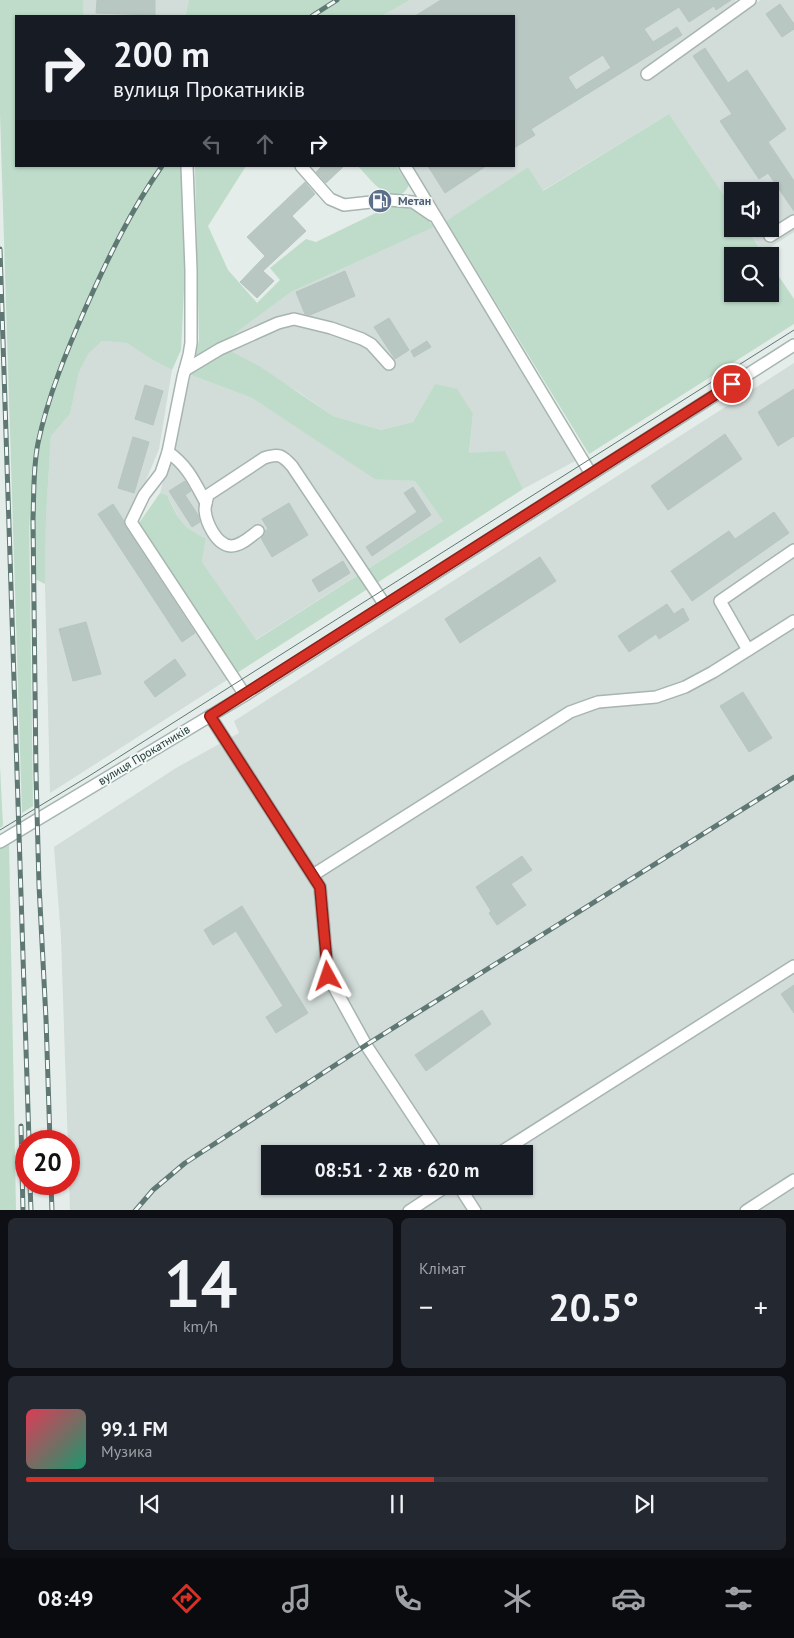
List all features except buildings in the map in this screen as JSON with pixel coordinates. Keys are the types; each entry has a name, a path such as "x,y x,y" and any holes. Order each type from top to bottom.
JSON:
{"street":[{"path":"647,74 750,0"},
{"path":"187,167 191,270 191,343 168,452 161,473 144,495 131,522 244,694"},
{"path":"302,167 330,199 344,205 389,200 413,202 435,217"},
{"path":"406,167 591,474"},
{"path":"779,230 794,221"},
{"path":"185,370 220,349 278,323 294,319 331,328 371,344 389,364"},
{"name":"вулиця Прокатників","path":"0,842 210,716 794,345"},
{"path":"168,452 188,470 206,504"},
{"path":"258,531 240,544 229,546 221,542 208,522 205,508 208,495 264,458 273,454 282,456 292,466 386,605"},
{"path":"748,650 720,601 794,550"},
{"path":"313,875 570,712 598,702 656,697 685,687 713,672 794,621"},
{"path":"210,716 320,887 328,976 366,1045 432,1145"},
{"path":"512,1145 794,966"},
{"path":"746,1210 794,1180"},
{"path":"409,1210 433,1195"},
{"path":"465,1195 474,1210"}],"shaded area":[{"path":"83,0 189,0 185,15 83,15"},
{"path":"410,0 735,0 742,11 761,0 794,0 794,232 771,247 760,247 753,237 779,237 779,182 724,182 724,195 669,114 542,191 528,167 446,221 413,167 515,167 515,15 384,15"},
{"path":"434,227 577,460 523,489 505,451 469,454 473,414 435,384 413,422 381,430 333,416 300,393 228,350 229,338 291,292"},
{"path":"102,341 127,343 172,370 159,449 128,524 230,678 50,793 45,584 46,517 51,436 70,414 79,372 89,353"},
{"path":"794,363 794,1210 70,1210 70,1195 80,1195 80,1130 67,1130 61,937 54,847 176,768 239,733 234,721"},
{"path":"191,375 252,398 375,478 415,481 443,521 255,640 202,562 206,538 193,533 180,520 167,495 160,493"}],"green space":[{"path":"0,0 83,0 83,15 15,15 15,167 181,167 185,270 181,350 172,370 127,343 102,341 89,353 79,372 70,414 51,436 46,517 45,584 33,578 29,512 33,806 22,813 0,113"},
{"path":"189,0 410,0 384,15 185,15"},
{"path":"669,114 724,195 724,237 752,237 759,247 724,247 724,302 779,302 779,276 794,299 794,324 589,454 446,221 528,167 543,191"},
{"path":"195,167 245,167 208,226 228,270 257,303 280,280 270,268 306,239 316,242 386,208 401,207 419,212 434,227 291,292 229,338 228,350 259,366 333,416 381,430 413,422 435,384 457,389 473,414 469,453 505,451 523,489 237,673 139,523 160,493 167,495 177,515 186,526 206,538 202,562 256,640 443,521 415,481 375,479 252,398 191,375 199,340"},
{"path":"359,167 397,167 409,185 403,193 397,196 390,195 376,185"},
{"path":"0,766 3,826 0,828"},
{"path":"9,842 16,1210 0,1210 0,848"}],"tram line":[{"path":"0,830 89,776 794,330"}],"railway":[{"path":"314,15 337,0"},
{"path":"50,1130 36,774 33,519 35,462 47,408 79,323 121,235 140,200 161,167"},
{"path":"0,249 29,1130"},
{"path":"136,1210 153,1190 185,1163 366,1045 794,777"},
{"path":"21,1126 23,1210"},
{"path":"30,1195 31,1210"},
{"path":"51,1195 52,1210"}],"place":[{"name":"Метан","path":"380,201"}],"route":[{"path":"328,976 320,887 210,716 732,384"}]}
